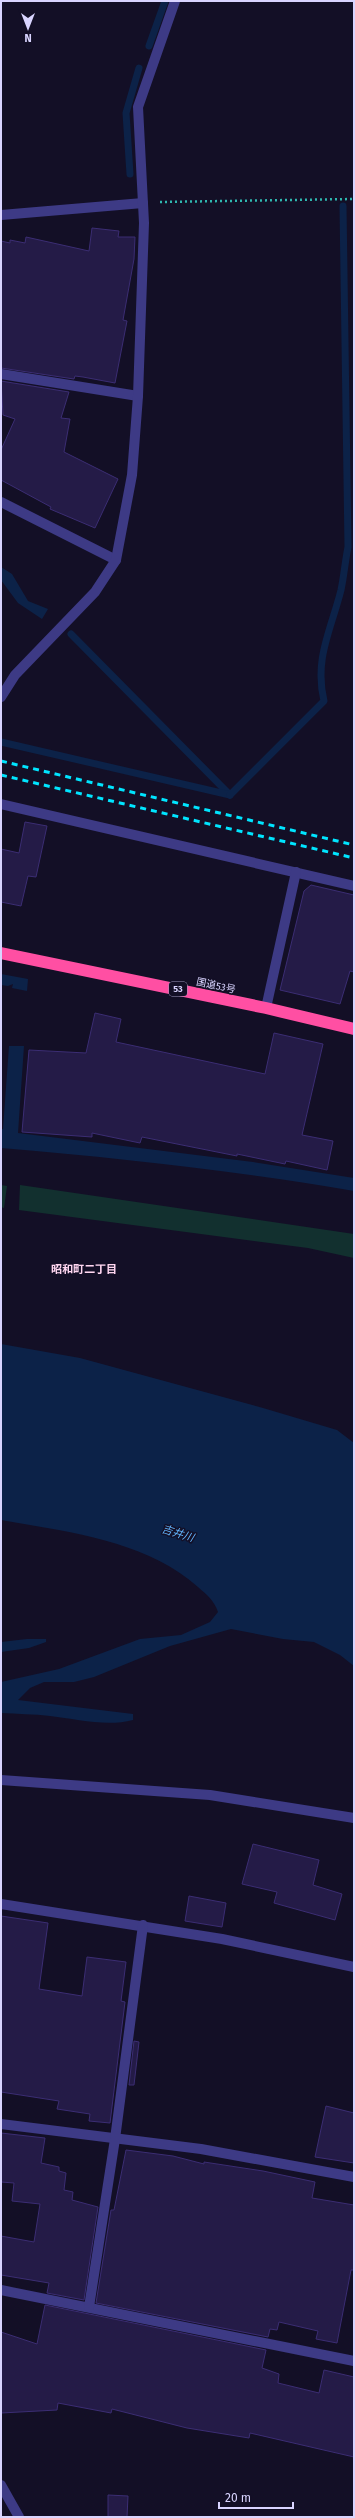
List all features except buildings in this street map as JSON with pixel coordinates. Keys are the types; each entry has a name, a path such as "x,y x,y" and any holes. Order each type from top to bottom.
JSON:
{"highway":[{"name":"国道53号","path":"1,953 266,1008 354,1029"}],"street":[{"path":"1,697 15,675 95,592 116,560 132,475 138,396 144,224 138,107 175,1"},
{"path":"1,215 143,203"},
{"path":"1,374 138,396"},
{"path":"1,502 116,560"},
{"path":"1,804 354,886"},
{"path":"266,1008 296,872"},
{"path":"1,1780 210,1795 354,1818"},
{"path":"1,1904 143,1925 222,1939 354,1967"},
{"path":"89,2307 116,2138 143,1925"},
{"path":"1,2124 208,2150 354,2177"},
{"path":"1,2290 354,2361"},
{"path":"1,2485 19,2517"}],"path":[{"path":"143,203 354,199"}],"green space":[{"path":"1,1185 7,1186 4,1208 1,1207"},
{"path":"20,1185 354,1234 354,1258 308,1248 19,1210"}],"water":[{"path":"1,567 12,574 28,601 48,609 42,619 18,603 1,580"},
{"path":"1,974 28,979 27,991 12,988 13,984 8,986 1,985"},
{"path":"9,1046 24,1046 18,1133 253,1162 354,1178 354,1191 266,1177 178,1166 1,1148 1,1129 3,1129"},
{"name":"吉井川","path":"1,1344 80,1358 263,1408 337,1430 354,1443 354,1666 340,1655 314,1642 283,1639 231,1629 170,1646 94,1677 74,1682 44,1682 30,1688 18,1700 133,1714 133,1720 102,1723 44,1715 1,1713 1,1682 59,1669 140,1639 181,1635 210,1622 218,1612 212,1601 198,1587 177,1571 154,1558 105,1540 1,1520"},
{"path":"27,1639 46,1639 46,1642 29,1648 1,1652 1,1642"}],"waterway":[{"path":"149,46 165,1"},
{"path":"130,174 126,113 139,68"},
{"path":"230,795 324,701 321,686 322,658 341,590 348,547 343,206"},
{"path":"71,634 230,795"},
{"path":"1,742 230,795"}],"railway":[{"path":"1,761 354,845"},
{"path":"1,775 354,858"}],"district":[{"name":"昭和町二丁目","path":"84,1269"}]}
